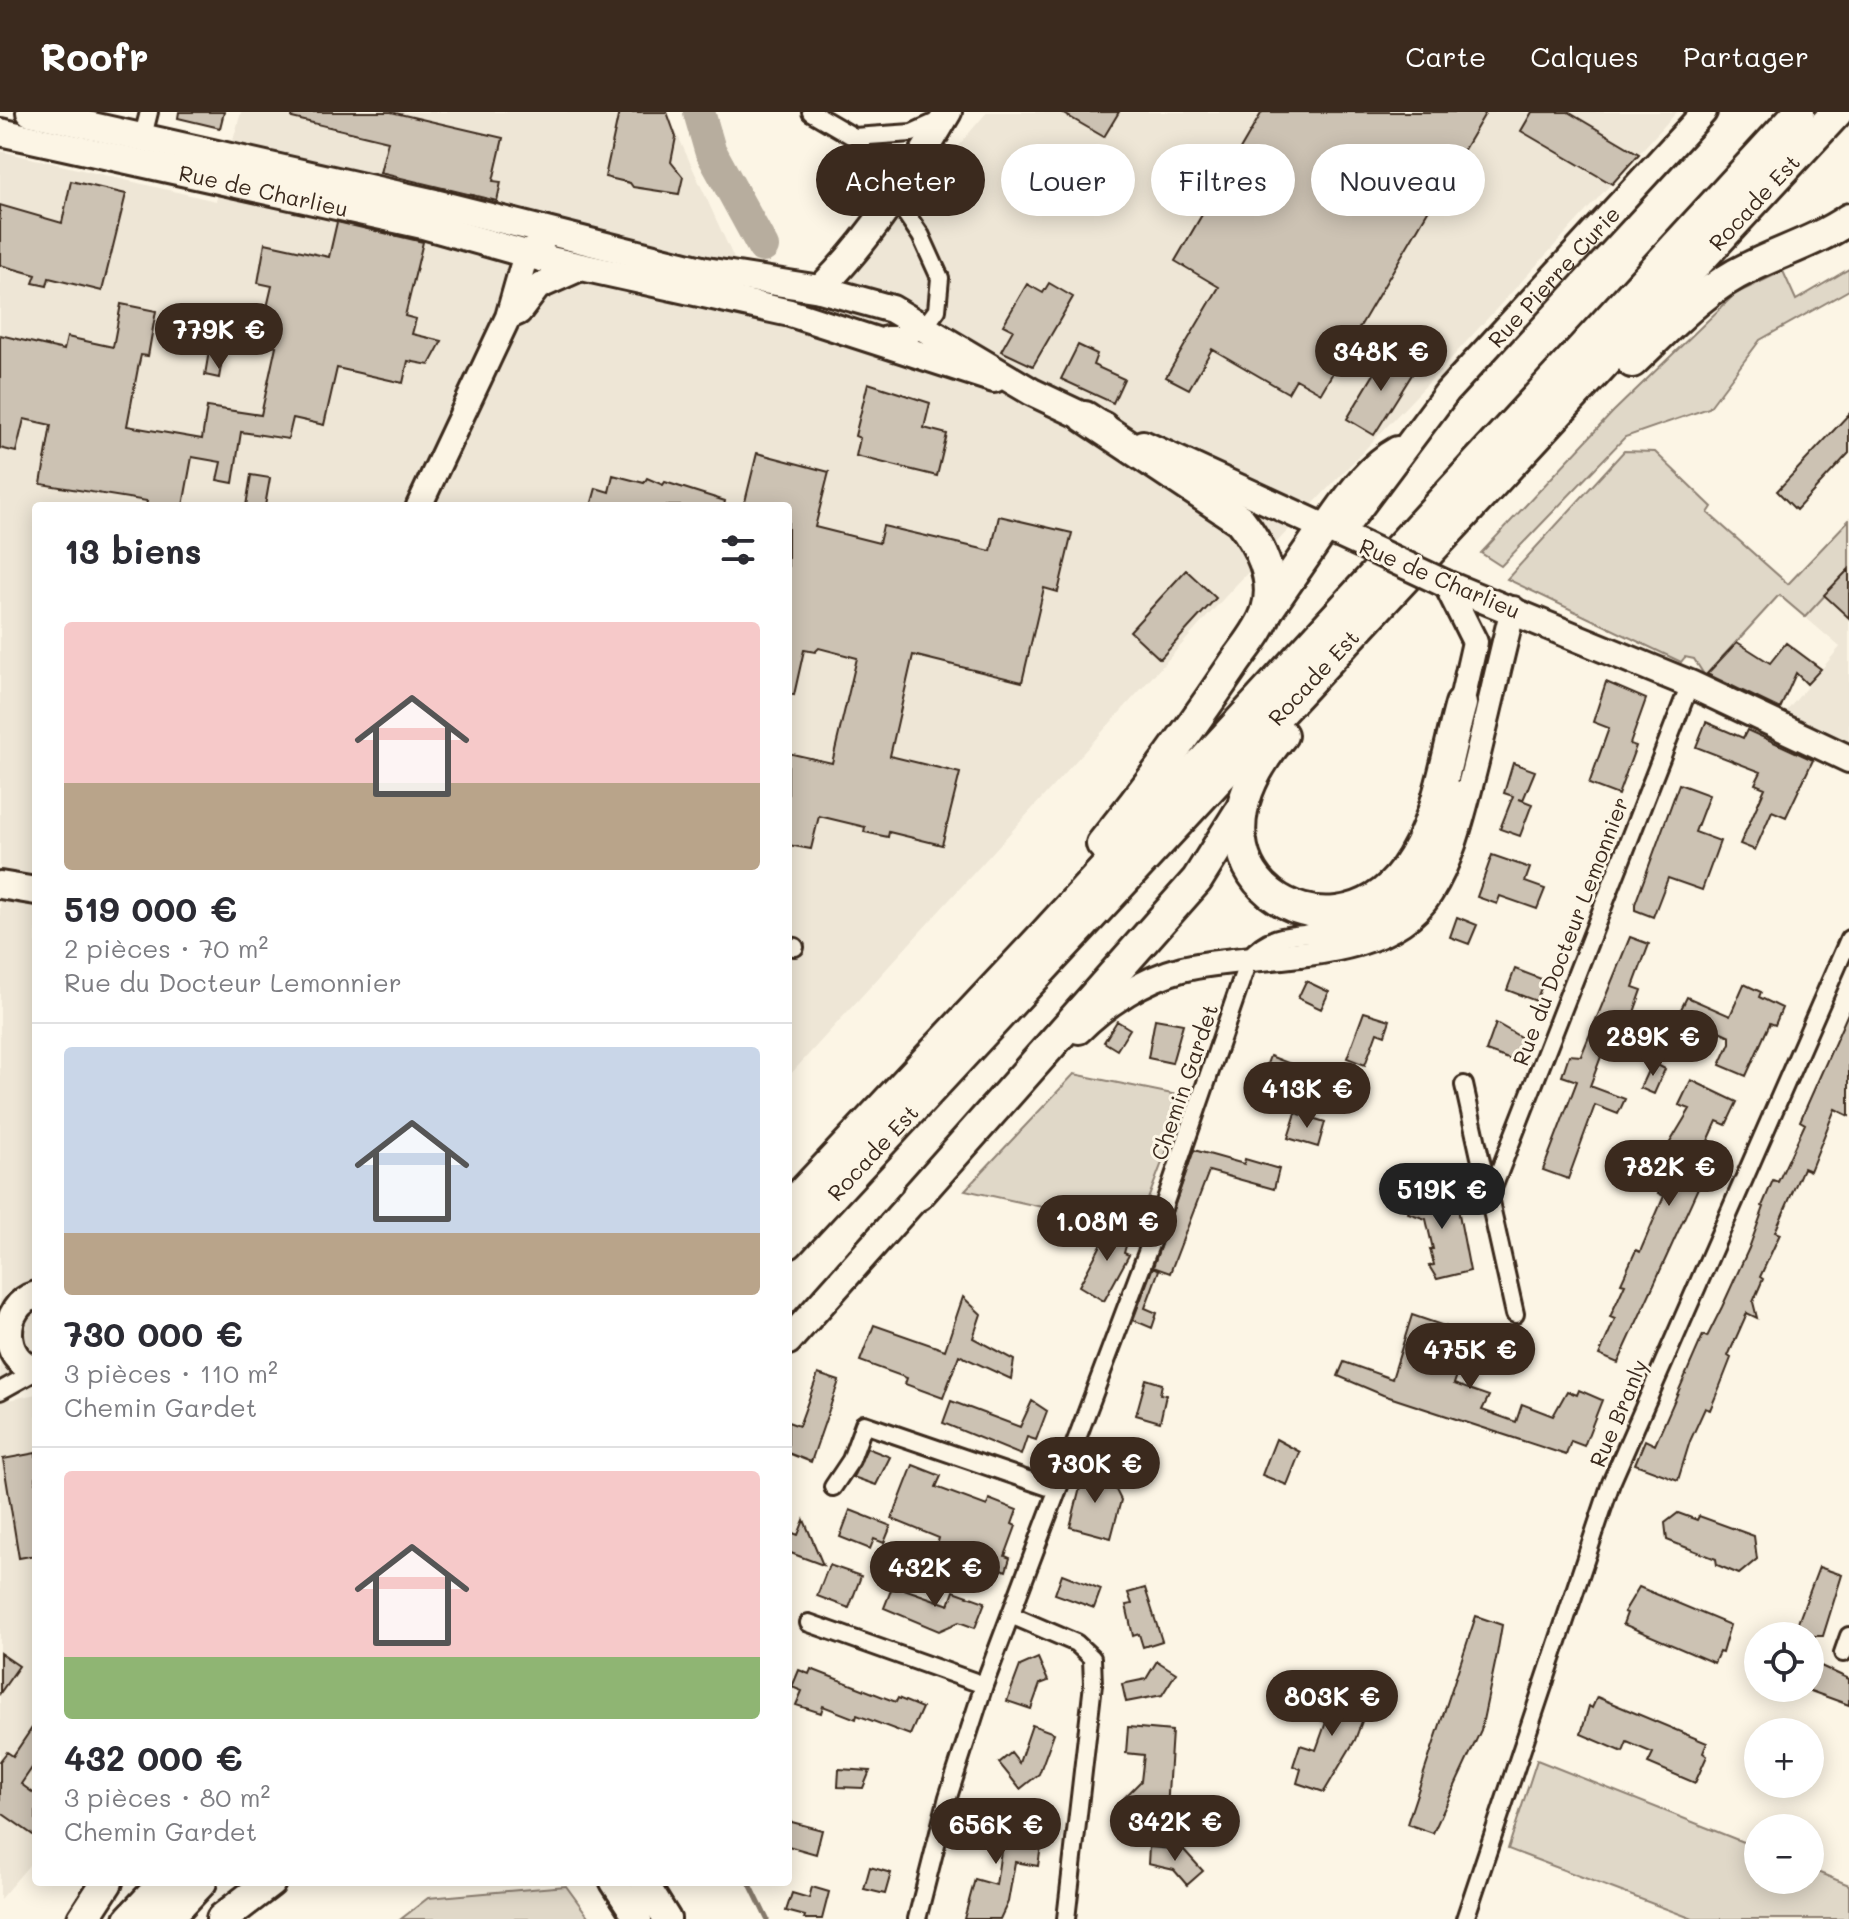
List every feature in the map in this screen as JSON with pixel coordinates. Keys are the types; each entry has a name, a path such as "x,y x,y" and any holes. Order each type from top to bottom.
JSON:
{"highway":[{"name":"Rocade Est","path":"846,1151 884,1105 1799,112"},
{"name":"Rocade Est","path":"792,1224 797,1200 1343,646 1837,112"},
{"path":"1565,409 1604,388 1720,285 1746,268 1810,241 1849,219"},
{"path":"1085,417 1240,520 1264,559 1267,611"},
{"path":"1042,937 1047,911 1186,736 1267,611 1333,531"},
{"path":"918,1195 1197,880 1239,813 1257,769 1271,747 1332,677 1343,646"},
{"path":"1239,813 1241,852 1250,872 1278,900 1319,911 1359,907 1377,899 1404,873 1422,839 1461,704"},
{"path":"797,1200 846,1151"},
{"path":"83,1919 104,1886"},
{"path":"130,1919 161,1886"},
{"path":"166,1919 197,1886"},
{"path":"222,1919 265,1886"}],"main road":[{"name":"Rue de Charlieu","path":"30,112 146,124 557,235 706,271 820,289 892,309 1032,392 1085,417 1446,584 1690,684 1849,759"},
{"path":"928,144 946,115"},
{"name":"Rue de Charlieu","path":"0,132 423,225 526,254 815,321 1032,392"},
{"path":"820,289 844,265 881,216"},
{"path":"0,885 32,891"},
{"path":"792,1337 918,1195"},
{"path":"20,1302 1,1326 2,1352 32,1368"},
{"path":"617,1886 638,1919"},
{"path":"646,1886 667,1919"}],"street":[{"path":"811,112 854,137 859,144"},
{"name":"Rue Pierre Curie","path":"1333,531 1351,491 1383,457 1406,444 1447,392 1704,112"},
{"path":"854,137 912,133 946,115"},
{"path":"853,332 902,337 925,326 937,310 940,278 936,265 906,216"},
{"path":"421,502 508,317 526,254 524,239 517,225"},
{"path":"526,254 557,235"},
{"path":"508,317 519,312 538,287 583,267"},
{"path":"815,321 820,289"},
{"path":"1446,584 1475,642"},
{"path":"1249,958 1273,938 1366,925 1393,910 1414,892 1441,846 1463,742 1461,704 1475,642 1486,620 1510,608"},
{"path":"918,1195 1102,1009 1126,994 1180,969 1358,943 1388,932 1428,898 1453,848 1510,608"},
{"name":"Rue du Docteur Lemonnier","path":"1491,1193 1690,684"},
{"name":"Rue Branly","path":"1465,1919 1611,1483 1849,939"},
{"name":"Chemin Gardet","path":"917,1919 948,1797 984,1685 1013,1616 1154,1234 1249,958"},
{"path":"1464,1085 1491,1193 1515,1314"},
{"path":"0,1391 32,1372"},
{"path":"833,1487 851,1460 864,1424 1057,1490"},
{"path":"1013,1616 1076,1643 1092,1658 1093,1684 1066,1919"},
{"path":"809,1623 984,1685"},
{"path":"1843,1653 1849,1636"}],"shaded area":[{"path":"241,112 667,112 736,263 842,282 898,216 985,216 985,144 960,144 987,112 1677,112 1433,378 1235,586 792,1073 792,502 32,502 32,1381 8,1400 32,1395 32,1862 0,1899 0,151 216,201"},
{"path":"1849,269 1849,290 1760,340 1709,408 1625,437 1501,566 1481,553 1613,412 1735,294 1783,271 1796,300"},
{"path":"1624,451 1655,452 1712,507 1708,513 1788,584 1849,520 1849,569 1805,617 1779,595 1705,676 1694,659 1685,657 1681,662 1507,579"},
{"path":"1849,569 1849,742 1786,712 1840,647 1805,617"},
{"path":"1074,1074 1187,1097 1137,1228 965,1190"},
{"path":"1537,1760 1744,1842 1744,1894 1824,1894 1824,1875 1849,1885 1849,1919 1693,1919 1508,1849"},
{"path":"566,1886 590,1919 401,1919 428,1898"}],"building":[{"path":"179,112 224,112 220,128 178,118"},
{"path":"293,112 391,112 503,138 493,181 501,182 497,201 380,173 388,141 292,118"},
{"path":"619,112 667,112 676,137 671,162 683,177 679,194 633,187 630,183 605,177"},
{"path":"1061,112 1119,112 1104,137"},
{"path":"1262,112 1486,112 1467,144 1311,144 1311,216 1425,216 1321,393 1296,379 1288,393 1212,349 1189,389 1166,377 1219,287 1175,261 1201,216 1295,216 1295,144 1243,144"},
{"path":"1532,112 1568,112 1639,154 1612,184 1521,131"},
{"path":"71,181 126,194 102,291 49,278 47,286 33,283 36,275 0,265 0,205 62,223"},
{"path":"337,222 423,242 405,316 416,319 412,334 442,341 429,365 408,361 403,383 337,368 324,425 293,418 288,439 241,432 233,483 217,480 221,462 192,457 184,502 147,502 41,484 51,425 24,419 16,452 0,448 0,335 64,350 67,337 113,347 121,304 156,311 148,356 141,355 127,426 202,439 207,407 261,415 276,346 259,342 272,286 258,283 265,243 329,257"},
{"path":"1049,283 1073,297 1033,366 1001,351 1013,330 1003,325 1027,284 1043,293"},
{"path":"211,339 225,342 219,378 205,375"},
{"path":"1078,345 1097,354 1093,365 1124,379 1113,403 1061,379"},
{"path":"1388,351 1416,368 1374,435 1347,419"},
{"path":"868,383 930,403 924,428 947,434 937,476 856,456 860,438 855,436"},
{"path":"1849,414 1849,453 1796,510 1777,491"},
{"path":"757,453 829,472 815,527 879,543 883,526 991,551 999,516 1072,533 1058,592 1044,588 1022,682 913,655 890,756 960,773 942,845 889,832 888,837 864,832 865,827 819,816 811,849 792,846 792,754 832,763 857,658 819,648 815,652 804,650 792,695 792,502 745,502"},
{"path":"251,475 270,478 266,502 247,502"},
{"path":"613,475 644,483 647,478 663,485 665,482 725,501 592,502 596,488 609,492"},
{"path":"1849,569 1849,618 1824,595"},
{"path":"1186,570 1216,598 1160,659 1130,631"},
{"path":"1737,642 1770,663 1786,643 1821,669 1807,684 1796,673 1780,709 1707,674"},
{"path":"1606,682 1646,699 1630,744 1636,746 1618,795 1589,784 1609,728 1593,722"},
{"path":"1706,722 1743,738 1747,730 1813,760 1786,817 1772,811 1755,850 1740,844 1765,788 1755,784 1761,772 1696,747"},
{"path":"1513,763 1535,771 1523,800 1519,799 1532,804 1520,836 1500,829 1513,796 1504,793"},
{"path":"1679,784 1709,795 1695,832 1720,841 1702,890 1668,878 1653,917 1635,910 1635,904"},
{"path":"1492,855 1530,868 1525,882 1545,889 1537,909 1500,896 1497,904 1477,897"},
{"path":"1457,917 1477,925 1469,944 1450,937"},
{"path":"1630,937 1649,944 1633,987 1642,990 1620,1051 1605,1046 1590,1086 1625,1099 1618,1114 1595,1105 1568,1179 1543,1170 1577,1081 1562,1076 1569,1055 1581,1056"},
{"path":"1515,969 1544,980 1536,1001 1507,990"},
{"path":"1306,981 1329,992 1321,1009 1298,998"},
{"path":"1744,984 1761,992 1759,997 1782,1008 1775,1025 1770,1023 1746,1076 1720,1065 1730,1036 1679,1013 1687,997 1730,1016"},
{"path":"1849,1011 1849,1116 1835,1109 1810,1171 1803,1168 1775,1232 1780,1234 1760,1277 1763,1279 1753,1302 1757,1318 1747,1313 1728,1356 1731,1358 1710,1410 1705,1408 1690,1441 1678,1480 1635,1464 1645,1440 1655,1445 1703,1335 1707,1337 1722,1307 1749,1248 1773,1180 1778,1182 1805,1124 1800,1121"},
{"path":"1364,1012 1390,1020 1385,1035 1377,1032 1365,1065 1347,1058"},
{"path":"1155,1019 1183,1024 1172,1063 1148,1058"},
{"path":"1117,1021 1130,1029 1117,1050 1104,1042"},
{"path":"1496,1023 1522,1038 1514,1061 1486,1051"},
{"path":"1270,1056 1296,1066 1286,1090 1261,1080"},
{"path":"1652,1062 1665,1069 1654,1094 1640,1088"},
{"path":"1691,1080 1737,1102 1726,1125 1717,1121 1704,1150 1725,1164 1707,1168 1618,1363 1599,1355 1615,1319 1610,1317 1625,1284 1621,1283 1636,1250 1640,1252 1664,1196 1658,1193 1676,1153 1666,1149 1690,1109 1679,1105"},
{"path":"1296,1113 1325,1122 1318,1147 1288,1138"},
{"path":"1194,1150 1244,1164 1245,1159 1279,1169 1274,1189 1209,1171 1170,1273 1153,1267"},
{"path":"1424,1186 1449,1195 1455,1193 1470,1271 1437,1279 1429,1266 1434,1265 1430,1249 1433,1249 1426,1219 1408,1213 1417,1189"},
{"path":"1116,1225 1131,1228 1124,1253 1129,1255 1104,1301 1079,1286 1101,1245 1103,1230 1114,1233"},
{"path":"1153,1267 1159,1270 1145,1308 1157,1313 1152,1328 1133,1320"},
{"path":"963,1297 981,1314 973,1338 1014,1360 1011,1379 959,1355 943,1398 905,1384 907,1378 860,1361 874,1325 945,1350"},
{"path":"1412,1315 1471,1335 1454,1384 1489,1396 1482,1410 1516,1422 1522,1404 1553,1416 1567,1391 1577,1395 1579,1390 1602,1400 1584,1446 1571,1441 1566,1455 1383,1395 1338,1376 1344,1362 1392,1379"},
{"path":"818,1374 839,1381 811,1462 792,1455 792,1423 799,1426"},
{"path":"1146,1379 1162,1384 1160,1394 1166,1395 1160,1422 1136,1415"},
{"path":"951,1401 1020,1427 1032,1401 1047,1411 1036,1440 1027,1437 1021,1455 943,1423"},
{"path":"1276,1439 1300,1452 1287,1485 1262,1475"},
{"path":"867,1448 890,1457 876,1485 853,1477"},
{"path":"32,1454 32,1556 19,1558 3,1459"},
{"path":"913,1465 941,1476 936,1487 987,1506 989,1499 1017,1510 1012,1524 1016,1526 1005,1556 1010,1558 1006,1571 937,1545 939,1538 892,1519"},
{"path":"1078,1467 1084,1469 1082,1483 1084,1473 1111,1480 1121,1500 1111,1538 1070,1527 1081,1484 1072,1482"},
{"path":"850,1510 891,1526 884,1543 874,1539 870,1549 840,1537"},
{"path":"1678,1513 1697,1520 1699,1516 1754,1536 1757,1559 1739,1574 1717,1565 1716,1559 1667,1540 1665,1523"},
{"path":"804,1520 823,1565 792,1553 792,1533 798,1535"},
{"path":"829,1565 861,1576 849,1608 817,1596"},
{"path":"1819,1567 1842,1575 1824,1633 1824,1622 1798,1622"},
{"path":"1062,1574 1101,1589 1094,1608 1055,1594"},
{"path":"893,1585 949,1605 954,1591 985,1602 975,1628 959,1622 939,1631 884,1608"},
{"path":"1639,1587 1730,1625 1722,1653 1719,1652 1714,1663 1623,1624 1627,1613 1624,1612"},
{"path":"1145,1588 1162,1641 1143,1647 1139,1634 1133,1636 1126,1605 1132,1604 1128,1593"},
{"path":"1476,1616 1502,1625 1497,1654 1481,1730 1433,1833 1407,1824"},
{"path":"0,1653 19,1666 0,1693"},
{"path":"1038,1658 1048,1681 1040,1684 1031,1709 1007,1701 1020,1666"},
{"path":"1157,1661 1176,1673 1162,1695 1126,1702 1122,1684 1146,1679"},
{"path":"1824,1667 1849,1679 1849,1705 1824,1696"},
{"path":"811,1669 896,1702 898,1698 922,1708 910,1735 823,1706 821,1713 796,1705 802,1691 792,1687 799,1670 809,1674"},
{"path":"1336,1686 1371,1697 1355,1740 1324,1792 1297,1783 1301,1769 1293,1766 1300,1745 1316,1750 1326,1722 1317,1719 1324,1698 1332,1700"},
{"path":"1597,1697 1707,1743 1703,1753 1707,1756 1695,1783 1648,1763 1653,1753 1627,1742 1623,1752 1581,1734 1589,1706 1592,1708"},
{"path":"1032,1725 1054,1733 1039,1774 1020,1789 999,1763 1011,1753 1019,1763"},
{"path":"1128,1727 1172,1731 1167,1810 1152,1809 1153,1804 1128,1825 1114,1808 1141,1781 1144,1755 1126,1753"},
{"path":"32,1728 32,1768 21,1784 32,1792 32,1834 0,1812 0,1761 7,1752 13,1756"},
{"path":"839,1769 870,1771 863,1788 838,1787"},
{"path":"957,1806 1041,1846 1038,1866 1015,1862 1008,1902 1000,1919 964,1919 975,1879 996,1885 1003,1837 952,1827"},
{"path":"792,1822 822,1830 816,1854 792,1847"},
{"path":"1149,1847 1184,1850 1203,1871 1187,1885 1174,1870 1148,1864"},
{"path":"870,1867 891,1873 885,1894 864,1889"},
{"path":"812,1887 829,1892 822,1919 804,1919 805,1916 786,1911 792,1893 809,1898"}],"waterway":[{"path":"699,112 710,150 763,247"},
{"path":"751,1886 767,1919"}]}
